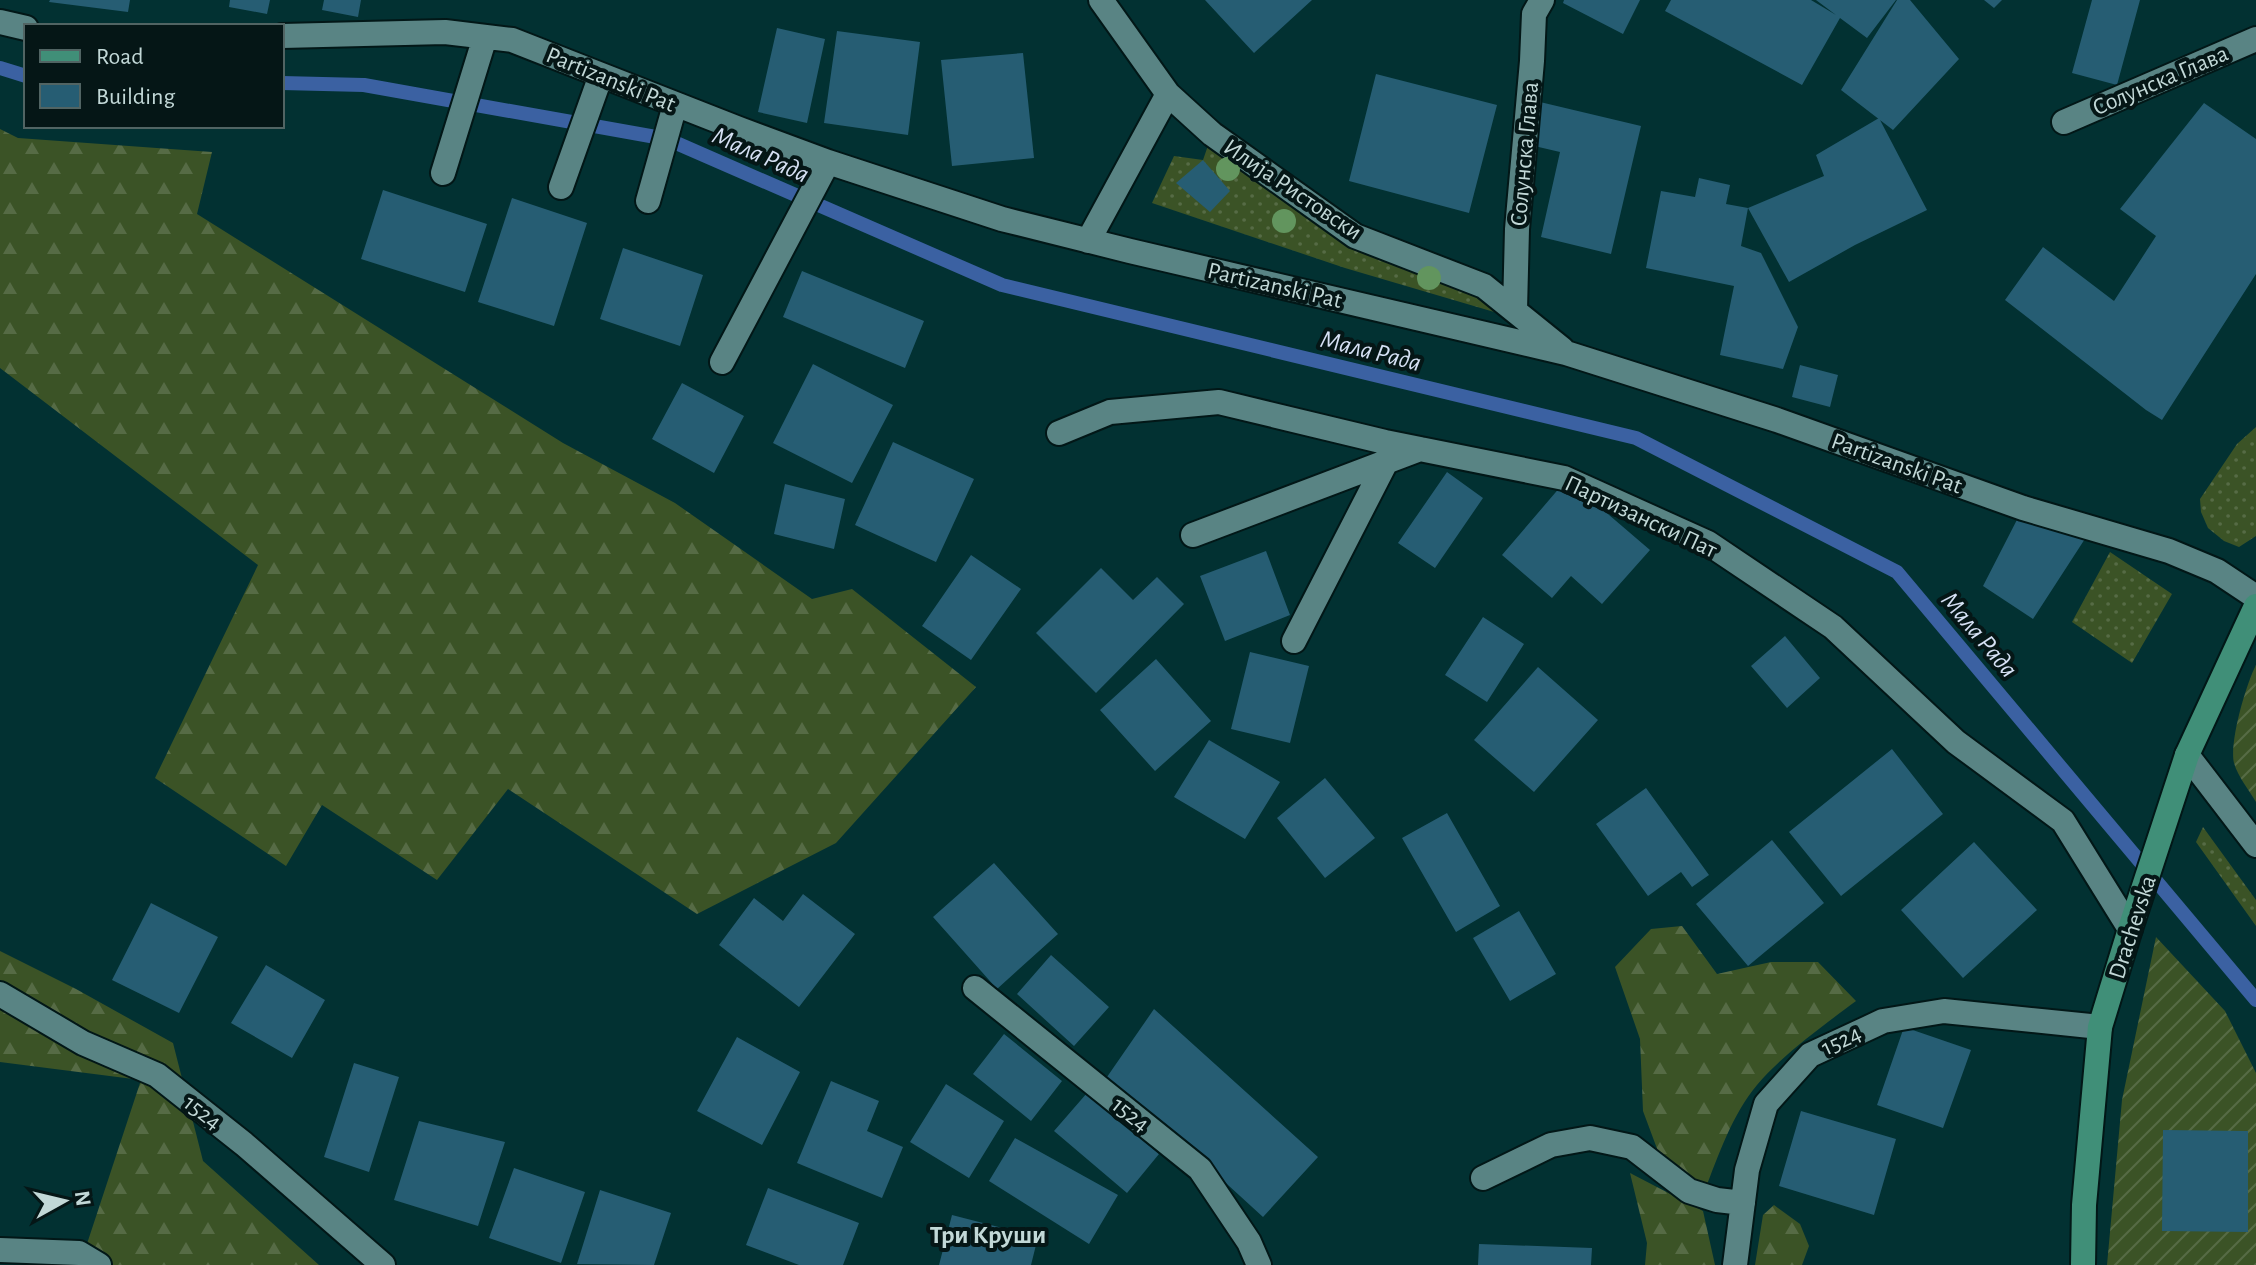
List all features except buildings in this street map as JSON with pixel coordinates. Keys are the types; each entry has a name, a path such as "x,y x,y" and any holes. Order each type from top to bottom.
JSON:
{"main road":[{"name":"Drachevska","path":"2083,1265 2084,1205 2100,1027 2187,755 2256,606"}],"street":[{"name":"Илија Ристовски","path":"1101,0 1168,94 1212,134 1355,236 1484,286 1566,353"},
{"name":"Солунска Глава","path":"1515,310 1517,229 1532,61 1533,5"},
{"path":"0,22 24,28"},
{"name":"Partizanski Pat","path":"284,36 445,32 512,40 601,75 673,112 823,172 1088,241 1566,353 1777,420 2023,508 2169,551 2217,571 2256,597"},
{"path":"443,173 485,37"},
{"name":"Солунска Глава","path":"2064,122 2256,39"},
{"path":"561,187 601,75"},
{"path":"1088,241 1168,94"},
{"path":"648,201 673,112"},
{"path":"722,362 823,172"},
{"name":"Партизански Пат","path":"1059,433 1110,412 1219,402 1420,449 1564,478 1708,543 1833,627 1956,742 2063,821 2130,929"},
{"path":"1193,535 1420,449"},
{"path":"1294,641 1386,462"},
{"path":"2187,755 2256,845"},
{"name":"1524","path":"975,988 1200,1169 1249,1242 1259,1265"},
{"name":"1524","path":"0,994 83,1043 157,1075 244,1144 383,1265"},
{"name":"1524","path":"1735,1265 1747,1170 1766,1104 1810,1055 1883,1021 1944,1011 2100,1027"},
{"path":"1483,1178 1551,1145 1590,1138 1632,1147 1689,1191 1717,1200 1743,1203"},
{"path":"0,1250 79,1253 99,1265"}],"green space":[{"path":"0,129 18,138 212,152 197,214 563,443 675,503 812,599 852,589 976,687 836,843 697,914 508,789 437,880 322,805 286,866 155,778 258,565 0,368"},
{"path":"1212,134 1355,235 1484,286 1501,314 1345,268 1152,203 1174,156 1203,160"},
{"path":"2256,427 2256,536 2239,547 2224,541 2208,528 2201,512 2200,499 2237,444"},
{"path":"2110,552 2172,594 2132,663 2072,622"},
{"path":"2256,665 2256,802 2238,773 2233,754 2239,714"},
{"path":"2203,827 2256,900 2256,926 2196,842"},
{"path":"1682,926 1717,974 1771,962 1818,962 1856,1001 1791,1052 1748,1096 1733,1122 1705,1190 1662,1162 1643,1111 1640,1039 1615,967 1651,929"},
{"path":"2156,937 2225,1011 2256,1073 2256,1265 2107,1265 2122,1100"},
{"path":"0,951 173,1043 203,1161 319,1265 80,1265 141,1080 0,1062"},
{"path":"1630,1173 1703,1211 1715,1265 1645,1265 1647,1243"},
{"path":"1774,1205 1800,1224 1809,1246 1802,1265 1755,1265 1763,1215"}],"waterway":[{"name":"Мала Рада","path":"0,68 24,75"},
{"name":"Мала Рада","path":"284,83 364,85 667,139 1002,285 1636,438 1897,572 2256,1000"}],"district":[{"name":"Три Круши","path":"988,1234"}]}
